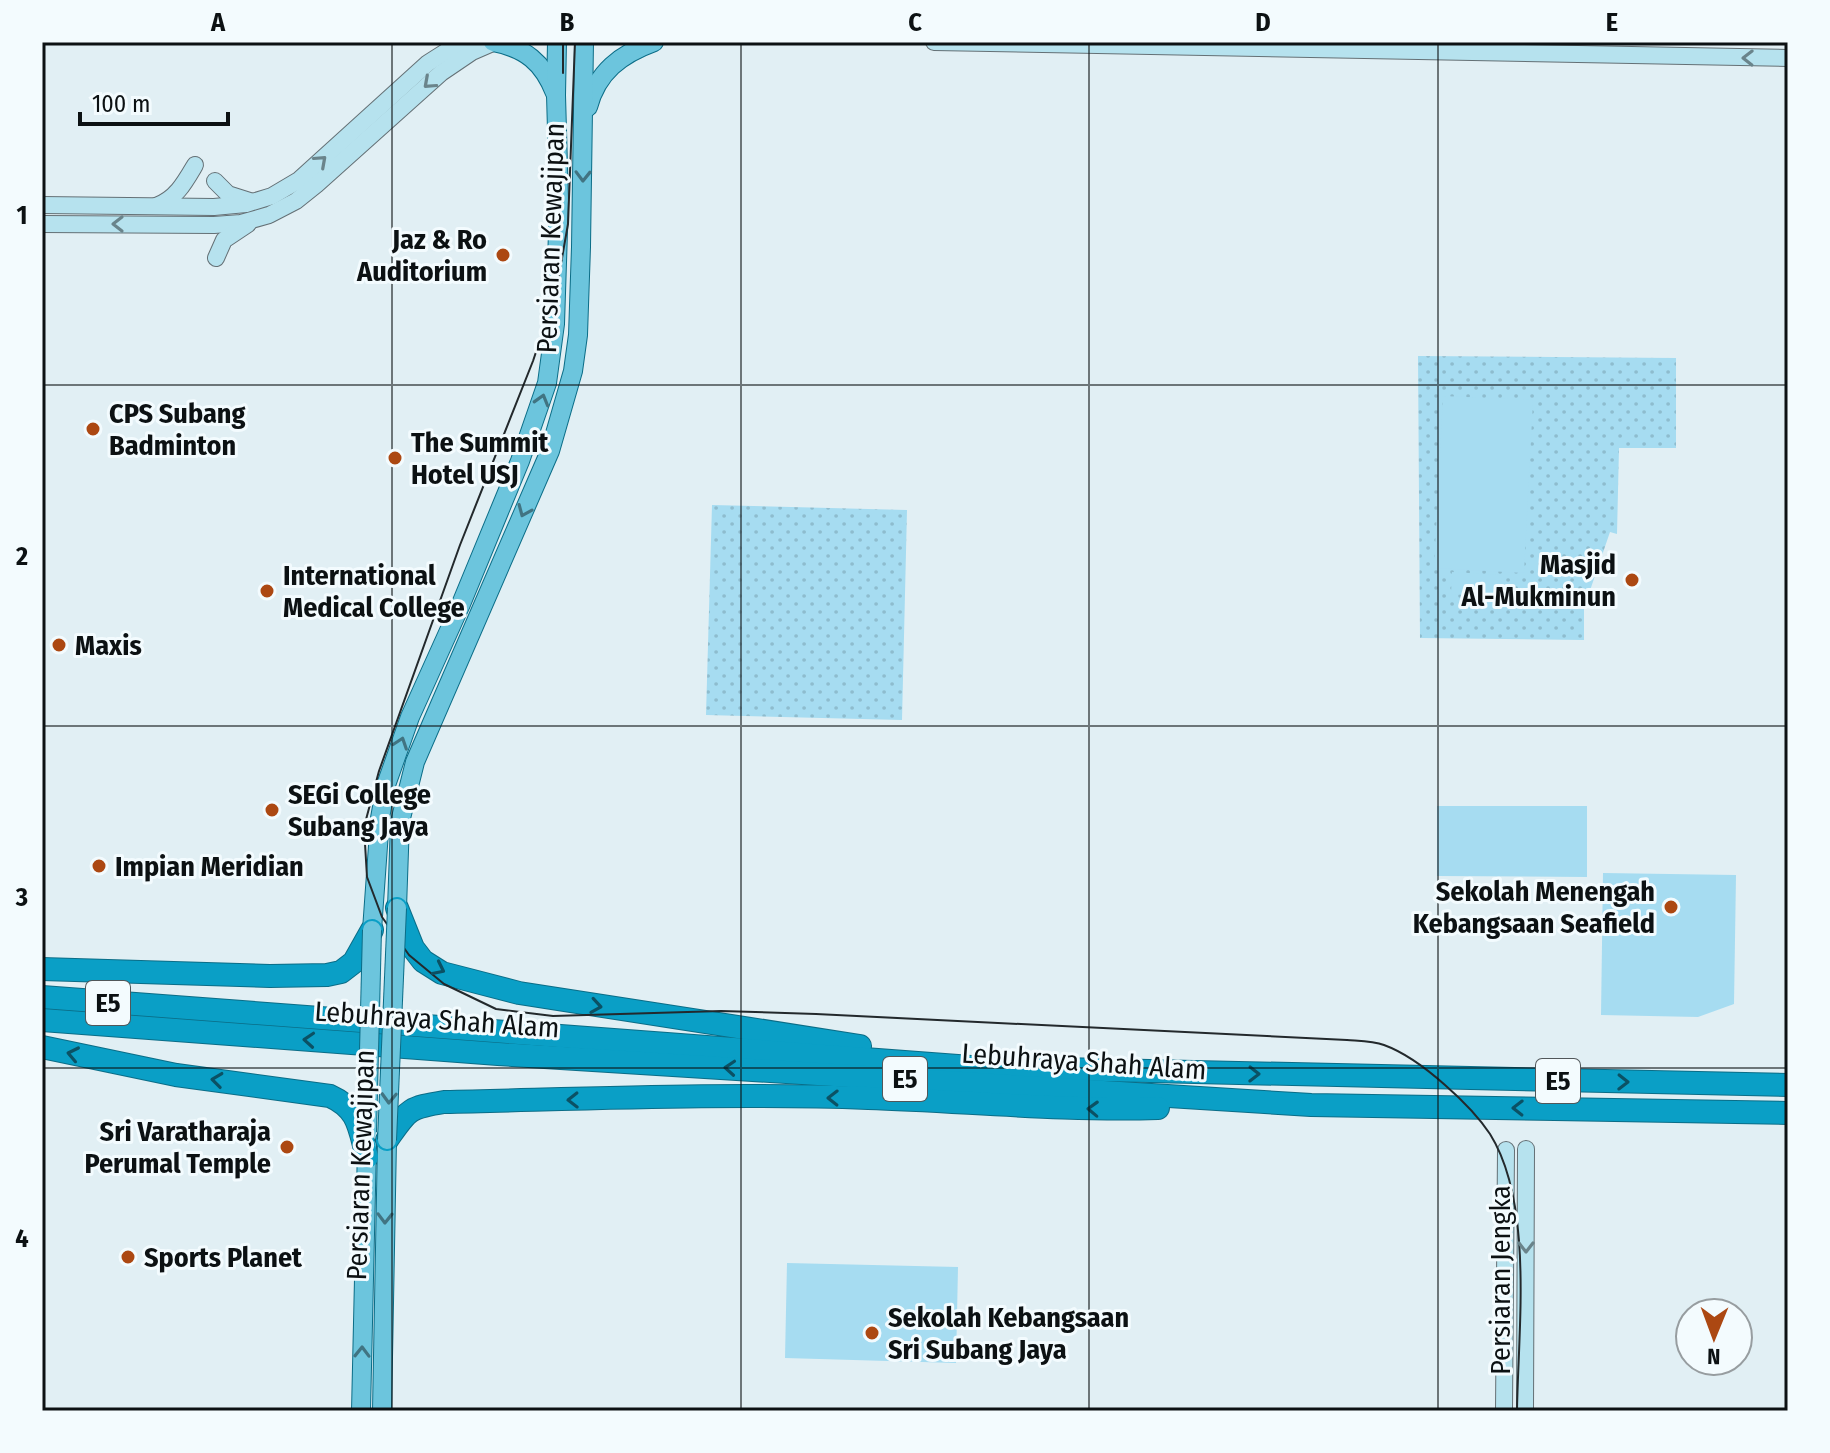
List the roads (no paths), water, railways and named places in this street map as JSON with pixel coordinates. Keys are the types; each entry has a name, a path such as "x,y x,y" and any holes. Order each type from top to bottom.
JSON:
{"highway":[{"path":"397,908 413,948 423,961 442,973 519,993 916,1054 971,1067"},
{"path":"42,969 327,975 341,972 354,962 372,930"},
{"name":"Lebuhraya Shah Alam","path":"42,997 971,1067 1788,1085"},
{"name":"Lebuhraya Shah Alam","path":"42,1020 498,1054 1311,1105 1788,1113"},
{"path":"42,1047 176,1075 330,1096 343,1101 354,1114 367,1157"},
{"path":"1656,1082 1788,1075"},
{"path":"377,1136 416,1107 444,1102 734,1096 867,1098 1099,1110 1311,1105"},
{"path":"1652,1110 1788,1119"}],"main road":[{"path":"42,205 214,207 256,202 285,190 299,180 428,63 461,42"},
{"path":"216,258 224,240 238,228 296,201 441,73 472,52 494,42 528,53 543,69 556,95"},
{"name":"Persiaran Kewajipan","path":"382,1411 372,930 378,831 386,785 410,717 460,607 520,461 547,383 555,324 559,216 557,42"},
{"name":"Persiaran Kewajipan","path":"361,1411 367,1157 377,1136 397,908 400,822 415,762 550,451 573,371 578,335 584,42"},
{"path":"583,122 602,75 624,56 654,42"},
{"path":"934,42 1788,58"},
{"path":"150,207 170,200 195,165"},
{"path":"215,181 228,194 256,202"},
{"path":"42,224 214,225 256,220"},
{"name":"Persiaran Jengka","path":"1525,1411 1526,1149"},
{"name":"Persiaran Jengka","path":"1504,1411 1506,1150"},
{"path":"1508,1168 1517,1162 1526,1169"}],"tram line":[{"path":"563,42 563,73"},
{"path":"575,42 568,224 556,292 533,361 460,545 379,771 364,827 367,877 382,917 409,955 444,984 496,1009 553,1016 721,1011 816,1014 1347,1040 1392,1048 1424,1067 1463,1102 1490,1134 1504,1163 1513,1195 1520,1268 1517,1411"}],"place":[{"name":"Jaz & Ro Auditorium","path":"503,255"},
{"name":"CPS Subang Badminton","path":"93,429"},
{"name":"The Summit Hotel USJ","path":"395,458"},
{"name":"Masjid Al-Mukminun","path":"1632,580"},
{"name":"International Medical College","path":"267,591"},
{"name":"Maxis","path":"59,645"},
{"name":"SEGi College Subang Jaya","path":"272,810"},
{"name":"Impian Meridian","path":"99,866"},
{"name":"Sekolah Menengah Kebangsaan Seafield","path":"1671,907"},
{"name":"Sri Varatharaja Perumal Temple","path":"287,1147"},
{"name":"Sports Planet","path":"128,1257"},
{"name":"Sekolah Kebangsaan Sri Subang Jaya","path":"872,1333"}]}
